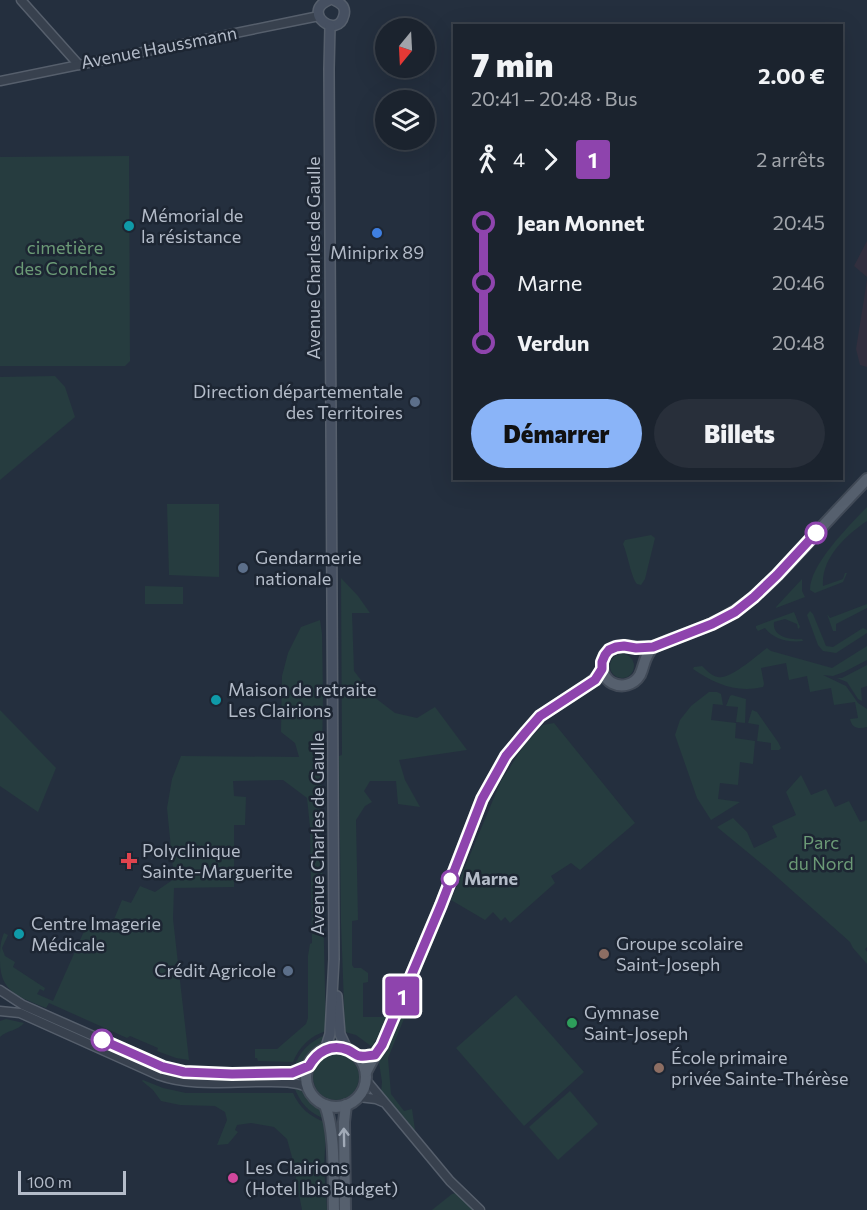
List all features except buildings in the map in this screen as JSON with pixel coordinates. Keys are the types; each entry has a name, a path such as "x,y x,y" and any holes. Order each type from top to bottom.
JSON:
{"main road":[{"path":"329,0 322,4 319,16 324,24 330,26 338,24 344,18 344,10 339,1"},
{"name":"Avenue Charles de Gaulle","path":"325,1050 330,1034 334,959 330,26"},
{"path":"653,647 642,665 639,677 633,682 620,686 609,681 605,676 602,662 609,650 624,646 653,647 712,624 735,612 777,575 867,479"},
{"path":"630,647 637,652 642,665"},
{"path":"366,1076 358,1056 347,1049 332,1048 312,1059 307,1080 312,1094 325,1105 332,1107 346,1105 362,1092 366,1076 382,1045 441,905 482,799 506,756 540,716 589,684 602,669"},
{"path":"589,684 609,681"},
{"name":"Avenue Charles de Gaulle","path":"334,959 340,1034 347,1049"},
{"path":"358,1056 375,1055"},
{"path":"325,1105 331,1131 333,1210"},
{"path":"345,1210 344,1122 346,1105"}],"street":[{"path":"21,0 79,65"},
{"name":"Avenue Haussmann","path":"0,81 319,16"},
{"path":"0,990 23,1005 174,1071 292,1073 309,1066"},
{"path":"0,1011 20,1012 174,1081 291,1082 308,1087"},
{"path":"366,1076 383,1102 450,1181 480,1210"},
{"path":"359,1096 383,1102"}],"shaded area":[{"path":"867,241 867,277 854,266"},
{"path":"867,280 867,367 860,365 856,349"}],"green space":[{"name":"cimetière des Conches","path":"129,156 130,361 125,366 0,366 0,157"},
{"path":"55,376 65,387 75,417 0,480 0,377"},
{"path":"167,504 219,504 219,577 169,575"},
{"path":"867,507 867,521 843,540 826,566 823,586 843,579 847,573 843,582 815,593 810,590 816,569 823,557"},
{"path":"651,535 655,538 645,579 641,585 635,581 623,544 625,540"},
{"path":"341,578 370,613 352,613 354,671 374,697 395,713 417,718 435,707 467,750 399,760 405,780 420,807 398,804 396,781 370,781 364,791 372,802 365,806 356,820 358,920 352,921 352,965 368,973 368,982 363,983 363,1017 383,1017 392,994 393,977 400,985 377,1038 371,1046 356,1035 345,1032 339,756 342,755"},
{"path":"802,579 802,591 805,597 776,608 776,607"},
{"path":"145,586 183,587 183,604 145,604"},
{"path":"867,604 867,608 836,624 836,631 833,631 827,614 830,618"},
{"path":"810,611 826,646 833,647 863,628 867,630 867,633 836,653 823,651 818,645 807,615"},
{"path":"794,612 800,627 798,629 797,624 785,619 774,622 774,627 783,636 803,641 782,639 772,635 765,628 758,631 756,628 756,626"},
{"path":"320,620 323,697 321,818 326,1031 306,1043 293,1062 258,1061 255,1058 255,1049 277,1049 306,1024 308,1018 308,956 312,943 310,827 307,798 283,780 233,781 234,796 246,797 245,825 234,825 234,887 174,888 173,919 189,1060 157,1051 158,1048 130,1036 127,1038 49,1003 46,1008 13,992 1,972 0,950 4,933 8,935 2,948 5,956 15,962 13,967 45,988 44,991 40,989 37,994 53,1001 85,929 110,929 122,900 131,903 140,886 155,892 174,879 167,808 172,779 181,756 299,757 295,743 281,732 282,676 288,653 301,627"},
{"path":"867,646 867,660 833,676 823,675 846,686 858,703 867,709 867,727 864,728 856,728 852,725 850,719 858,718 855,702 834,705 831,688 810,692 807,676 789,680 786,663 761,668 763,687 753,689 726,686 693,669 702,666 709,673 723,677 736,671 767,648 832,668"},
{"path":"622,654 630,658 634,666 630,674 622,678 614,674 610,666 614,658"},
{"path":"867,665 867,686 861,688 862,701 858,699 847,682 837,678 842,678"},
{"path":"709,692 721,694 723,705 713,704 711,720 736,723 735,738 755,741 753,764 740,762 738,785 720,783 718,799 740,802 711,820 697,798 675,735 680,720 691,706"},
{"path":"732,695 746,699 745,723 736,722 738,707 726,706"},
{"path":"0,710 56,768 38,812 0,786"},
{"path":"752,710 757,712 778,742 781,748 779,750 771,750 771,743 757,741 759,725 748,723"},
{"path":"554,723 635,823 580,870 571,863 551,876 555,883 510,923 505,917 501,921 493,912 485,920 451,900 501,781 525,744 543,725"},
{"name":"Parc du Nord","path":"801,775 811,795 826,789 835,807 849,801 860,822 867,820 867,947 865,949 867,964 850,942 717,827 733,818 747,832 754,848 777,837 772,826 796,815 786,792"},
{"path":"516,995 584,1072 524,1126 456,1048"},
{"path":"408,1009 388,1058 391,1094 404,1111 412,1109 415,1130 411,1129 381,1093 379,1062 400,1016"},
{"path":"6,1019 24,1023 0,1037 0,1021"},
{"path":"325,1035 312,1053 294,1068 306,1048"},
{"path":"336,1054 352,1061 359,1077 352,1093 336,1100 320,1093 313,1077 320,1061"},
{"path":"143,1080 163,1088 186,1093 293,1093 298,1103 306,1111 325,1122 324,1167 327,1210 302,1210 287,1139 274,1127 251,1123 237,1125 235,1130 238,1132 228,1144 217,1145 227,1120 225,1112 215,1106 180,1105 161,1101"},
{"path":"294,1086 312,1101 325,1119 314,1114 305,1106"},
{"path":"570,1091 598,1124 558,1160 529,1127"},
{"path":"456,1193 473,1210 432,1210 452,1194"}],"bus line":[{"name":"1","path":"102,1040 174,1071 200,1073 292,1073 309,1066 318,1054 332,1048 347,1049 358,1056 375,1055 382,1045 441,905 482,799 506,756 526,732 540,716 595,680 609,650 624,646 653,647 712,624 735,612 777,575 816,533"}],"place":[{"name":"Mémorial de la résistance","path":"129,226"},
{"name":"Miniprix 89","path":"377,233"},
{"name":"Direction départementale des Territoires","path":"415,402"},
{"name":"Gendarmerie nationale","path":"243,568"},
{"name":"Maison de retraite Les Clairions","path":"216,700"},
{"name":"Polyclinique Sainte-Marguerite","path":"129,861"},
{"name":"Marne","path":"450,879"},
{"name":"Centre Imagerie Médicale","path":"19,934"},
{"name":"Groupe scolaire Saint-Joseph","path":"604,954"},
{"name":"Crédit Agricole","path":"288,971"},
{"name":"Gymnase Saint-Joseph","path":"572,1023"},
{"name":"École primaire privée Sainte-Thérèse","path":"659,1068"},
{"name":"Les Clairions (Hotel Ibis Budget)","path":"233,1178"}]}
